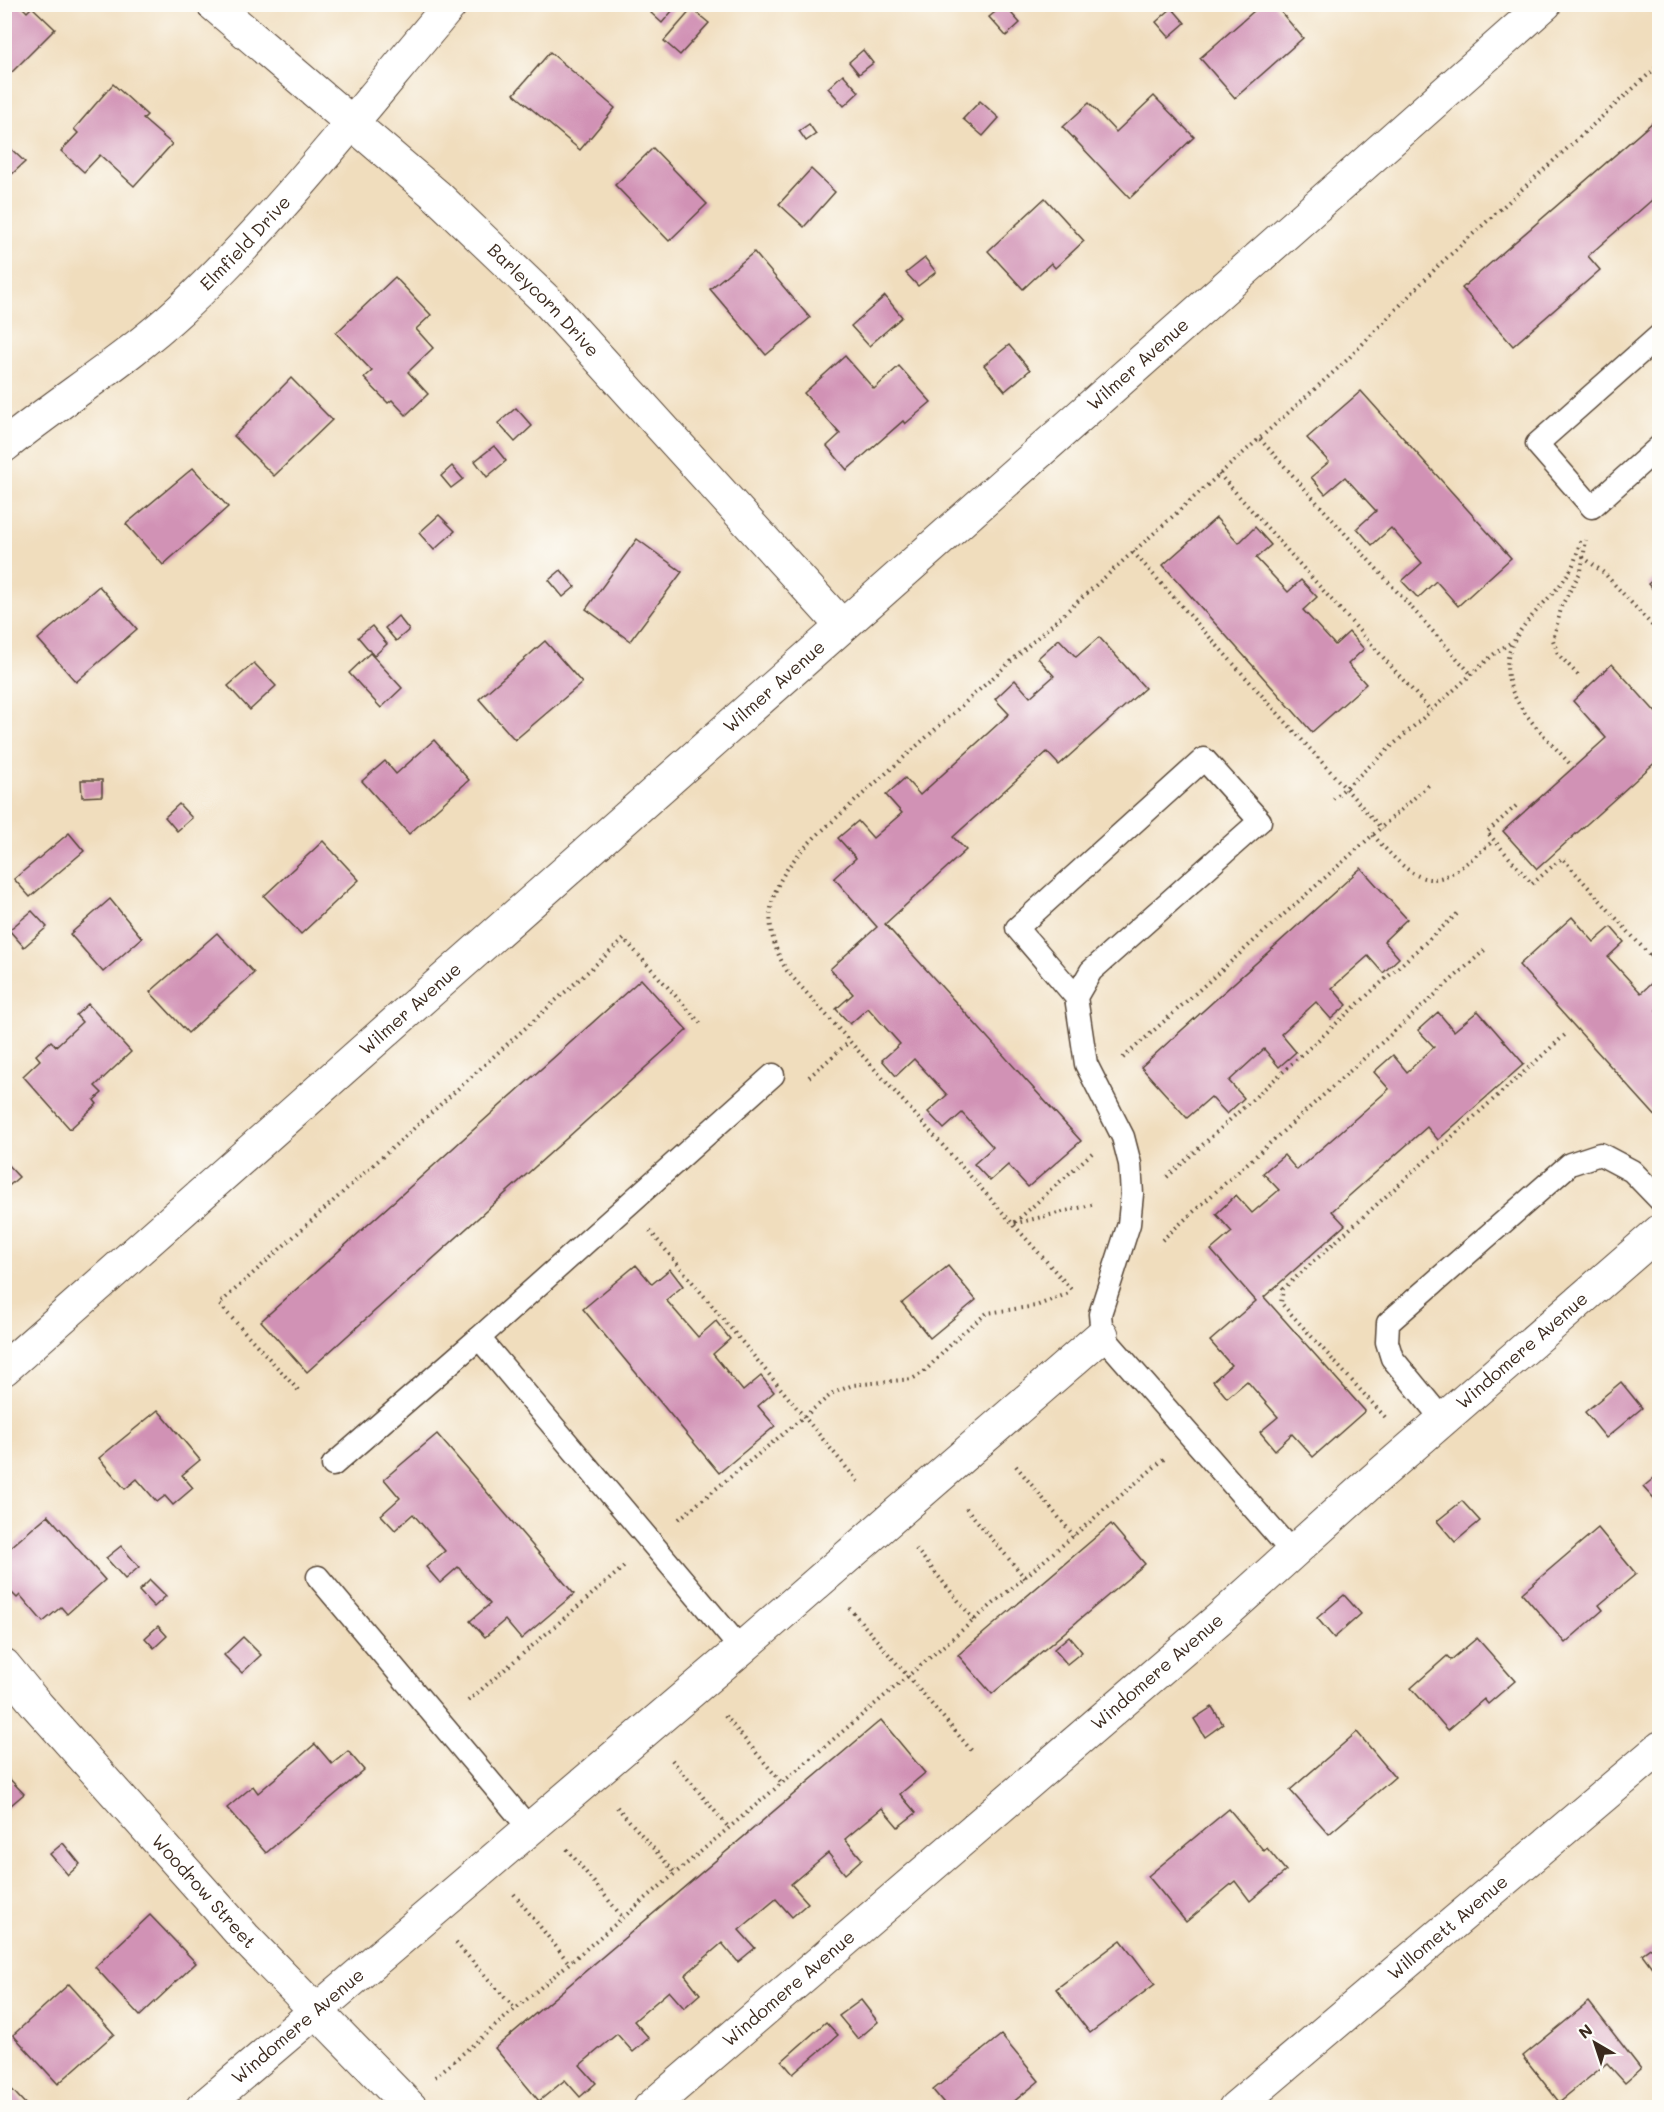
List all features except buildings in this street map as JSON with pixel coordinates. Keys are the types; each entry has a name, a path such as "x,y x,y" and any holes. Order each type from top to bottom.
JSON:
{"street":[{"name":"Barleycorn Drive","path":"213,4 436,195 549,303 842,626"},
{"name":"Elmfield Drive","path":"4,446 142,342 179,310 248,242 451,4"},
{"name":"Wilmer Avenue","path":"4,1369 1545,4"},
{"name":"Windomere Avenue","path":"650,2108 1202,1634 1292,1552 1659,1231"},
{"name":"Windomere Avenue","path":"202,2108 741,1649 1102,1335"},
{"name":"Woodrow Street","path":"4,1665 36,1704 244,1936 411,2108"},
{"name":"Willomett Avenue","path":"1235,2108 1659,1748"}],"lane":[{"path":"1659,335 1537,444 1592,507 1659,446"},
{"path":"1076,997 1091,971 1260,821 1204,759 1017,928 1076,997 1086,1064 1123,1137 1130,1164 1132,1194 1129,1224 1100,1314 1102,1335 1292,1552"},
{"path":"333,1465 479,1338 772,1075"},
{"path":"1443,1420 1392,1358 1387,1342 1388,1323 1570,1164 1600,1154 1632,1171 1659,1200"},
{"path":"479,1338 741,1649"},
{"path":"318,1577 529,1828"}],"path":[{"path":"674,1523 804,1416 842,1388 905,1380 918,1376 961,1334 987,1314 1036,1306 1073,1291 793,979 776,951 770,913 779,879 814,838 1347,360 1440,264 1659,64"},
{"path":"1260,439 1472,675"},
{"path":"1220,474 1431,711"},
{"path":"1133,552 1382,828"},
{"path":"1583,557 1604,573 1659,634"},
{"path":"1333,799 1511,642 1571,568"},
{"path":"1578,675 1558,654 1552,640 1559,611 1581,571"},
{"path":"1511,642 1507,665 1514,695 1537,727 1569,763"},
{"path":"1120,1061 1431,783"},
{"path":"1516,806 1486,832 1532,884 1562,858 1659,967"},
{"path":"1373,835 1404,868 1430,879 1449,877 1494,840"},
{"path":"1164,1179 1457,914"},
{"path":"298,1390 219,1304 571,986 624,939 703,1026"},
{"path":"1650,956 1659,947"},
{"path":"1156,1246 1487,948"},
{"path":"1386,1418 1281,1303 1283,1289 1564,1035"},
{"path":"810,1077 849,1042"},
{"path":"1013,1224 1098,1147"},
{"path":"1013,1224 1097,1204"},
{"path":"648,1228 860,1484"},
{"path":"432,2079 1173,1451"},
{"path":"1013,1463 1074,1536"},
{"path":"963,1505 1025,1578"},
{"path":"913,1546 974,1620"},
{"path":"459,1708 631,1561"},
{"path":"846,1604 972,1751"},
{"path":"720,1711 782,1783"},
{"path":"668,1755 729,1828"},
{"path":"613,1802 675,1873"},
{"path":"562,1844 622,1918"},
{"path":"509,1888 569,1963"},
{"path":"451,1938 515,2009"}]}
